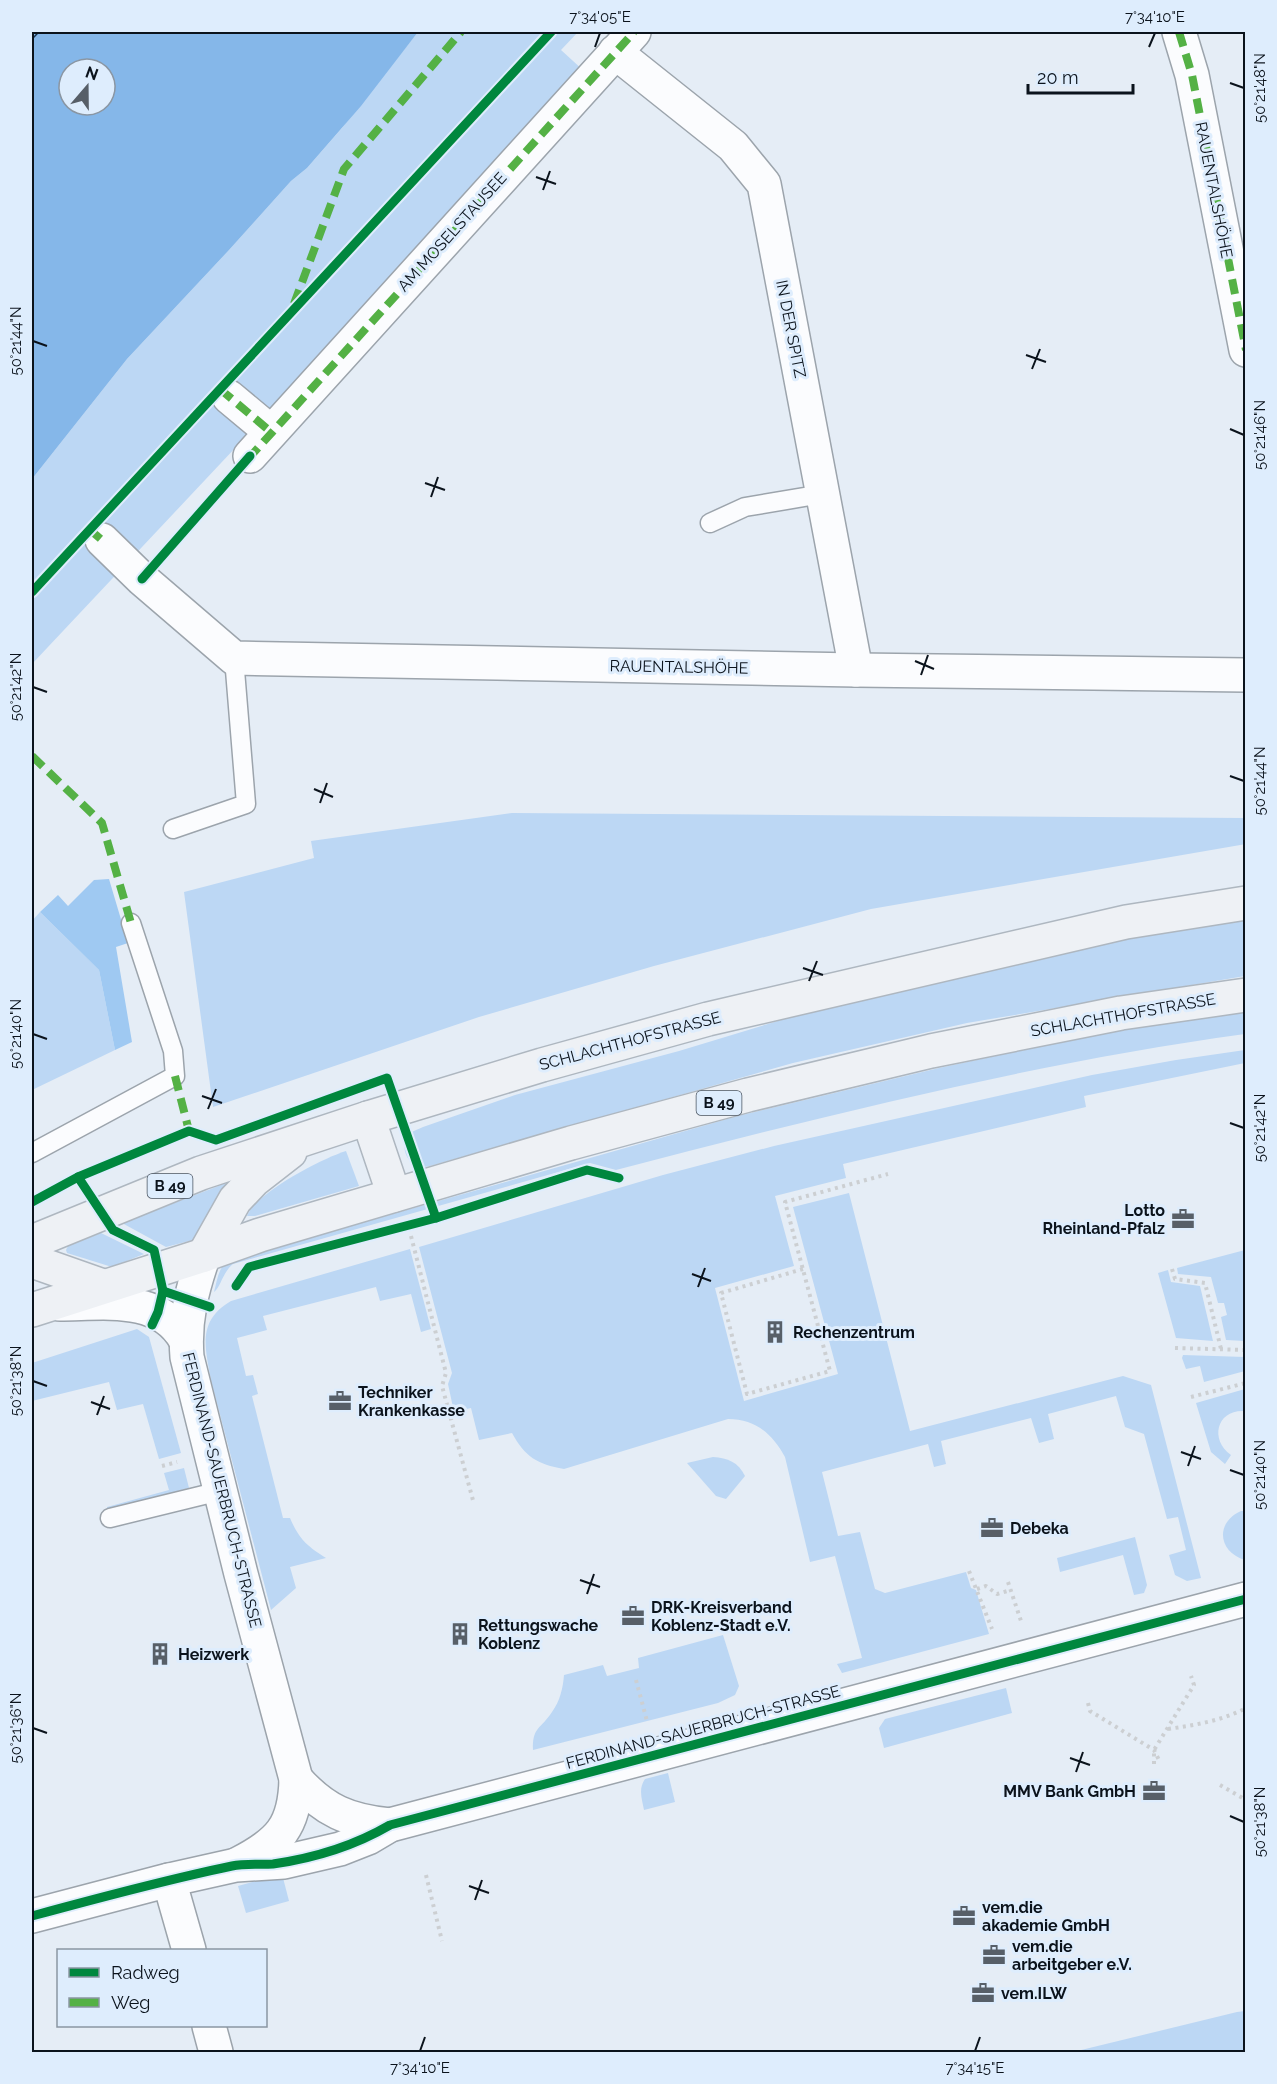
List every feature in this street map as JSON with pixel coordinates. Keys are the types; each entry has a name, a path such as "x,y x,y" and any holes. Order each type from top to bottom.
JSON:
{"main road":[{"name":"SCHLACHTHOFSTRASSE","path":"32,1242 201,1173 310,1136 542,1065 708,1019 1125,922 1245,903"},
{"name":"SCHLACHTHOFSTRASSE","path":"39,1307 260,1235 571,1143 748,1095 908,1057 1121,1013 1245,994"},
{"path":"368,1118 394,1196"},
{"path":"204,1255 235,1200 254,1179 310,1136"},
{"path":"32,1262 103,1286"}],"street":[{"name":"RAUENTALSHÖHE","path":"1179,32 1192,75 1245,350"},
{"name":"AM MOSELSTAUSEE","path":"250,456 624,42"},
{"name":"IN DER SPITZ","path":"624,42 733,146 764,184 856,670"},
{"path":"229,397 271,432"},
{"path":"102,540 142,579 234,658"},
{"name":"RAUENTALSHÖHE","path":"234,658 1245,675"},
{"name":"FERDINAND-SAUERBRUCH-STRASSE","path":"204,1255 189,1299 185,1339 187,1357 296,1779 294,1804 285,1828 269,1847 236,1865"},
{"name":"FERDINAND-SAUERBRUCH-STRASSE","path":"39,1307 119,1304 140,1306 170,1318 185,1339"},
{"name":"FERDINAND-SAUERBRUCH-STRASSE","path":"32,1916 236,1865 284,1862 340,1849 368,1838 390,1824 1245,1599"},
{"name":"FERDINAND-SAUERBRUCH-STRASSE","path":"296,1779 310,1795 334,1811 364,1822 390,1824"},
{"path":"169,1880 189,1949"},
{"path":"210,2027 216,2052"}],"lane":[{"path":"710,523 745,507 822,494"},
{"path":"173,829 246,804 234,658"},
{"path":"32,1154 175,1076 173,1051 130,923"},
{"path":"110,1518 220,1491"}],"path":[{"path":"803,1269 721,1293 747,1394 830,1371 803,1269 785,1202 888,1174"},
{"path":"411,1236 446,1372 442,1386 474,1504"},
{"path":"1172,1269 1174,1279 1205,1283 1221,1349"},
{"path":"1175,1348 1245,1350"},
{"path":"1191,1397 1245,1383"},
{"path":"969,1571 987,1620 997,1638"},
{"path":"1008,1582 1018,1615"},
{"path":"977,1589 986,1586 997,1594 1011,1590"},
{"path":"1154,1764 1154,1750 1194,1685 1191,1676"},
{"path":"636,1680 649,1727"},
{"path":"1088,1703 1090,1711 1154,1750 1160,1762"},
{"path":"1167,1729 1231,1716 1245,1708"},
{"path":"1220,1785 1245,1800"},
{"path":"426,1875 442,1941"}],"shaded area":[{"path":"32,32 418,32 361,106 307,168 291,181 127,359 32,479"},
{"path":"418,32 578,32 561,50 584,71 363,312 32,664 32,479 127,359 291,181 307,168 342,128"},
{"path":"512,813 1245,818 1246,844 871,909 654,966 479,1017 213,1107 184,892 314,858 311,841"},
{"path":"109,879 128,943 116,947 132,1042 115,1050 99,970 40,912 58,895 68,906 94,880"},
{"path":"40,912 99,970 115,1050 32,1090 32,921"},
{"path":"1245,916 1245,976 967,1023 793,1063 428,1166 417,1166 408,1159 406,1154 406,1138 411,1132 515,1095 679,1051 923,977"},
{"path":"1245,1008 1245,1034 1087,1060 929,1093 616,1170 590,1163 233,1264 226,1271 214,1292 220,1271 227,1261 738,1116 939,1068 1119,1030"},
{"path":"1245,1050 1245,1063 1084,1096 1086,1107 843,1164 846,1178 775,1196 794,1266 715,1288 744,1401 838,1374 793,1207 849,1193 910,1431 1123,1376 1151,1385 1201,1578 1187,1581 1175,1575 1169,1555 1186,1550 1178,1517 1167,1519 1144,1434 1125,1427 1116,1396 1048,1414 1054,1439 1039,1443 1031,1418 941,1441 946,1464 934,1467 928,1444 822,1472 838,1536 860,1532 875,1589 885,1593 966,1572 971,1588 976,1590 989,1634 842,1673 837,1664 862,1658 835,1556 810,1562 785,1457 780,1448 762,1429 746,1422 728,1419 564,1469 546,1465 527,1454 512,1433 479,1440 471,1408 454,1412 448,1384 452,1373 419,1247 663,1175 774,1146 1092,1075"},
{"path":"346,1151 359,1186 255,1216 247,1216 263,1197 291,1177"},
{"path":"229,1182 235,1186 197,1239 166,1247 122,1223"},
{"path":"101,1233 144,1254 112,1267 67,1253 68,1246"},
{"path":"410,1249 431,1329 421,1332 411,1294 380,1301 376,1287 263,1316 267,1330 237,1338 246,1376 253,1375 258,1394 252,1396 283,1518 290,1518 304,1541 326,1558 290,1567 296,1588 271,1610 211,1380 206,1346 208,1326 220,1309 231,1301"},
{"path":"1245,1250 1245,1341 1226,1340 1221,1317 1227,1315 1224,1303 1218,1303 1211,1277 1178,1274 1177,1268"},
{"path":"1168,1270 1171,1282 1200,1286 1213,1341 1176,1338 1158,1273"},
{"path":"137,1329 149,1337 181,1453 159,1459 143,1404 117,1410 109,1382 32,1401 32,1363"},
{"path":"1183,1355 1245,1357 1245,1371 1204,1382 1200,1366 1186,1369"},
{"path":"1245,1389 1245,1411 1228,1415 1219,1426 1220,1441 1231,1455 1225,1464 1211,1452 1196,1403"},
{"path":"713,1457 732,1462 745,1476 726,1499 716,1496 687,1463"},
{"path":"184,1468 189,1488 107,1510 107,1507 169,1490 164,1473"},
{"path":"1245,1511 1245,1560 1230,1551 1223,1537 1227,1523 1232,1516"},
{"path":"1135,1537 1147,1585 1144,1593 1134,1595 1123,1555 1060,1572 1057,1558"},
{"path":"723,1635 739,1686 735,1695 718,1703 533,1750 536,1732 559,1699 564,1675 603,1665 607,1676 639,1668 638,1658"},
{"path":"1006,1688 1012,1713 884,1748 879,1728 885,1719"},
{"path":"668,1773 675,1802 644,1810 641,1790 645,1779"},
{"path":"282,1874 289,1901 246,1913 238,1886"},
{"path":"1245,2011 1245,2051 1073,2052 1237,2012"}],"ferry route":[{"path":"32,39 39,32"}],"marked path":[{"path":"294,304 344,169 461,32"},
{"path":"248,459 634,32"},
{"path":"1179,32 1192,75 1246,350"},
{"path":"220,389 271,432"},
{"path":"89,529 102,540"},
{"path":"32,756 102,823 131,923"},
{"path":"175,1076 189,1131"}],"cycle path":[{"path":"32,592 551,32"},
{"path":"142,579 250,456"},
{"path":"32,1202 78,1177 189,1131 216,1140 387,1078 436,1218"},
{"path":"236,1286 249,1267 436,1218 587,1170 619,1178"},
{"path":"78,1177 113,1230 154,1250 163,1291"},
{"path":"152,1325 163,1291 210,1307"},
{"path":"32,1916 232,1866 273,1864 319,1855 348,1845 390,1825 1246,1599"}],"place":[{"name":"Lotto Rheinland-Pfalz","path":"1183,1219"},
{"name":"Rechenzentrum","path":"775,1332"},
{"name":"Techniker Krankenkasse","path":"340,1401"},
{"name":"Debeka","path":"992,1528"},
{"name":"DRK-Kreisverband Koblenz-Stadt e.V.","path":"633,1616"},
{"name":"Rettungswache Koblenz","path":"460,1634"},
{"name":"Heizwerk","path":"160,1654"},
{"name":"MMV Bank GmbH","path":"1154,1791"},
{"name":"vem.die akademie GmbH","path":"964,1916"},
{"name":"vem.die arbeitgeber e.V.","path":"994,1955"},
{"name":"vem.ILW","path":"983,1993"}]}
